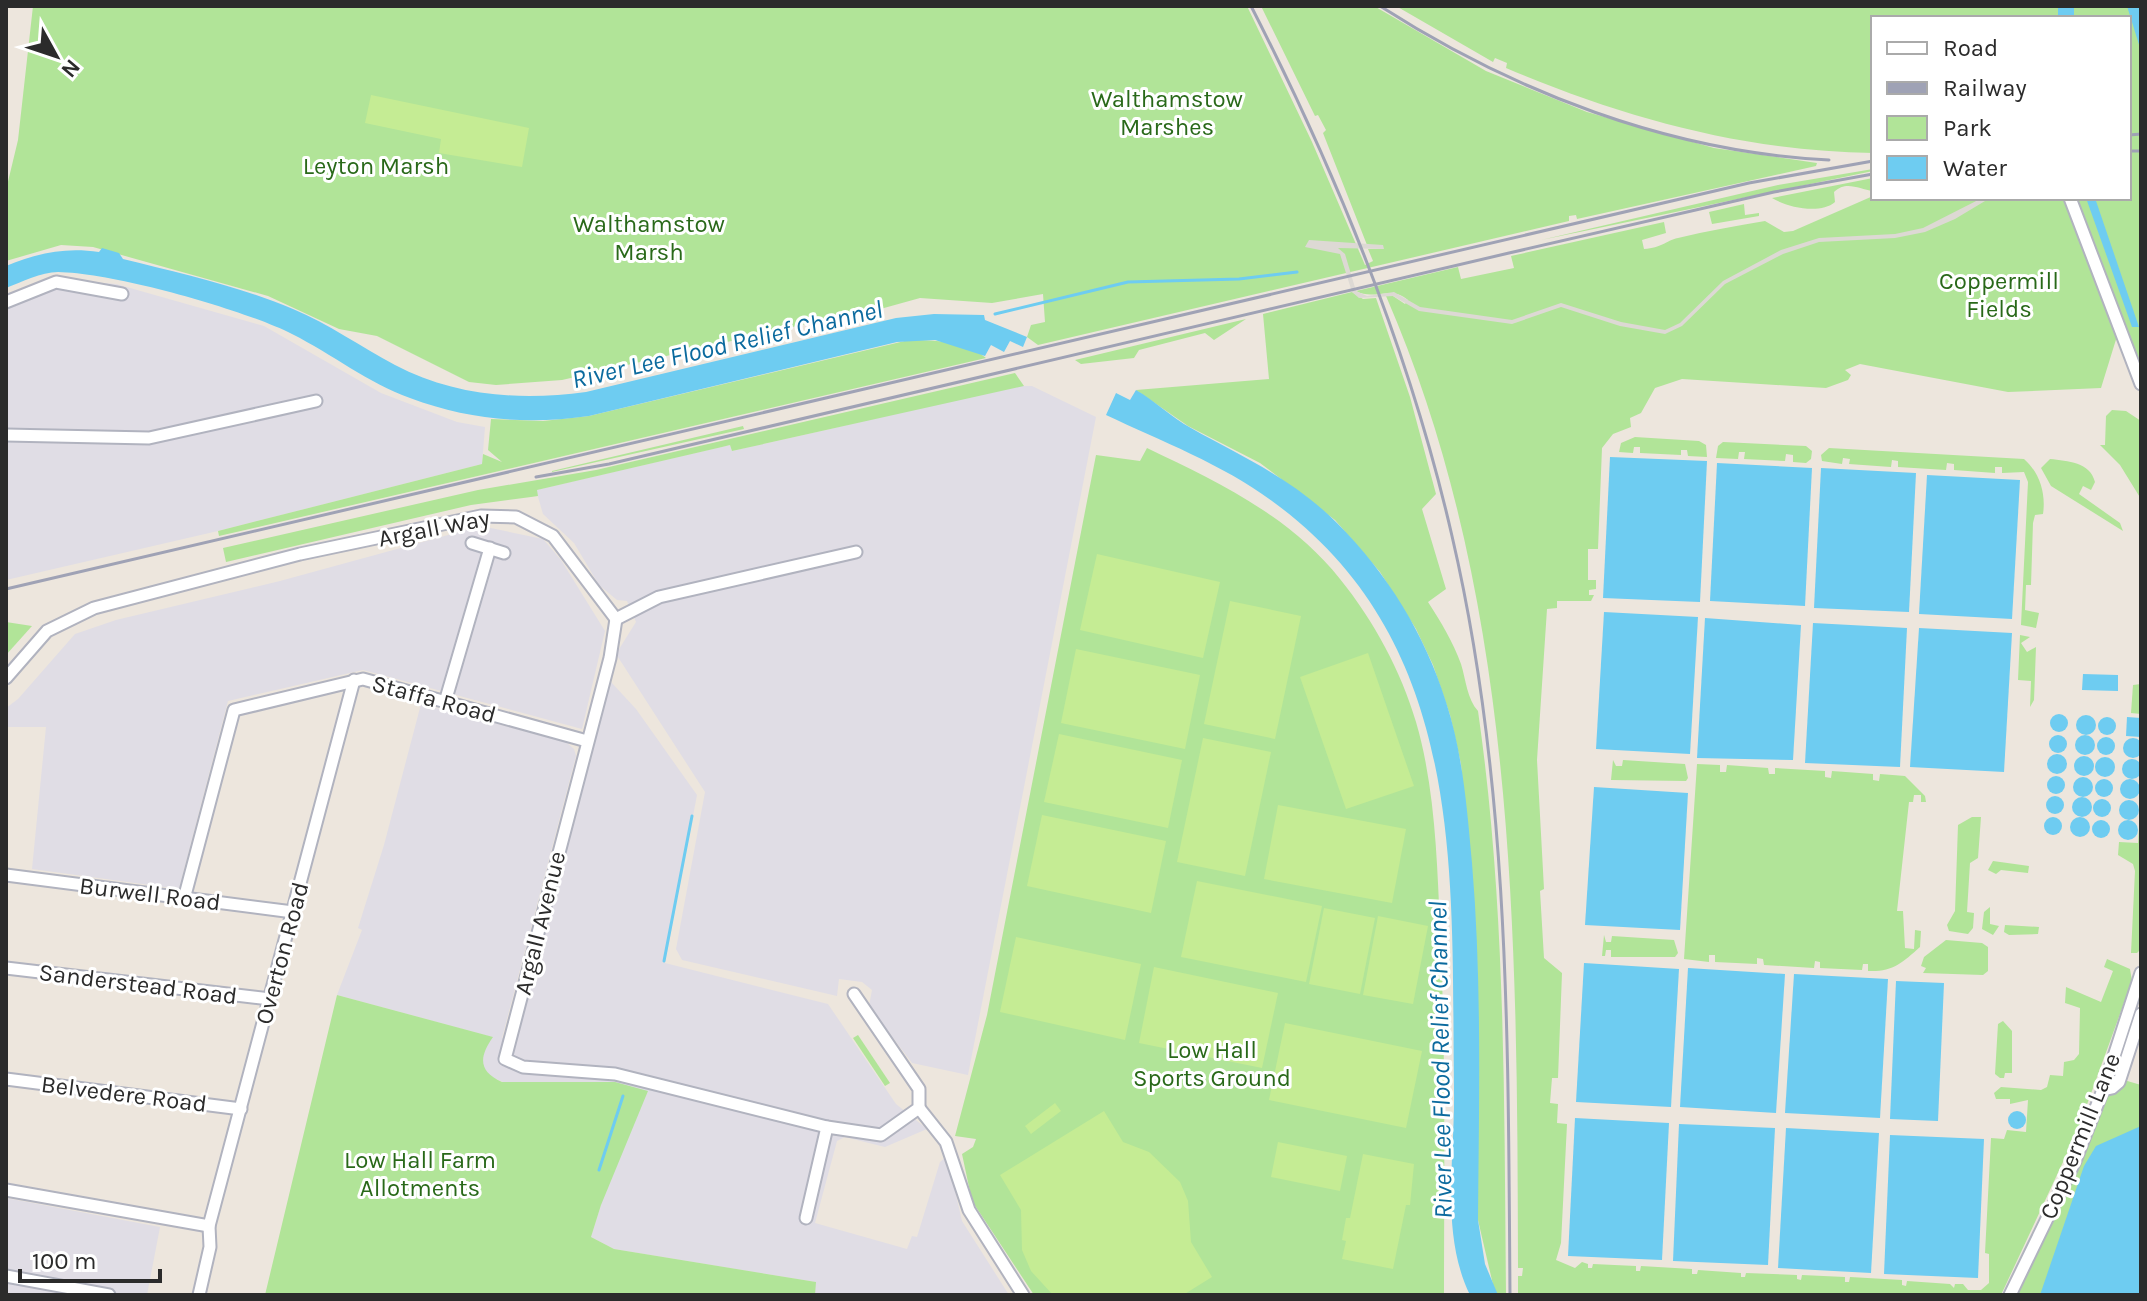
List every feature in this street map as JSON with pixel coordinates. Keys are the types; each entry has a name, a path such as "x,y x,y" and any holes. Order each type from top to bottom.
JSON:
{"street":[{"path":"2071,200 2141,384"},
{"path":"6,302 56,282 122,294"},
{"path":"6,435 149,438 316,401"},
{"name":"Argall Way","path":"6,678 47,631 80,613 267,565 271,568 301,560 304,555 465,518 516,517 553,536 616,619"},
{"path":"472,543 504,553"},
{"path":"445,702 490,548"},
{"path":"616,619 659,597 856,552"},
{"name":"Argall Avenue","path":"616,619 610,658 505,1059 523,1067 615,1074 827,1127"},
{"name":"Staffa Road","path":"184,899 234,710 363,679 587,741"},
{"name":"Overton Road","path":"199,1295 210,1247 209,1226 354,680"},
{"name":"Burwell Road","path":"6,875 293,912"},
{"name":"Sanderstead Road","path":"6,968 270,999"},
{"name":"Coppermill Lane","path":"2010,1295 2075,1161 2103,1090 2141,973"},
{"path":"854,994 916,1084 919,1108 946,1142 969,1210 1023,1295"},
{"path":"2103,1090 2119,1082 2141,1014"},
{"name":"Belvedere Road","path":"6,1079 241,1109"},
{"path":"806,1218 827,1127 881,1135 919,1108"},
{"path":"6,1190 209,1226"},
{"path":"6,1276 109,1295"}],"shaded area":[{"path":"1978,200 1987,200 1925,232 1895,238 1819,242 1783,254 1725,284 1682,326 1665,334 1620,326 1561,307 1512,324 1419,311 1393,296 1359,298 1352,292 1340,254 1305,247 1309,240 1383,245 1384,249 1338,248 1345,254 1356,291 1367,296 1394,292 1420,307 1512,320 1561,303 1621,322 1665,330 1680,323 1723,281 1781,250 1819,238 1895,234 1923,228"},
{"path":"56,279 116,284 264,326 381,393 457,422 485,427 482,464 218,531 6,580 6,295"},
{"path":"1012,386 1032,386 1096,417 968,1075 912,1063 869,1006 872,990 862,982 839,979 837,996 682,960 676,949 705,792 616,654 636,622 627,601 617,600 599,585 574,543 543,514 536,490 730,445 732,451"},
{"path":"481,526 543,539 561,560 605,631 582,729 363,670 228,701 179,889 32,869 46,727 6,727 6,708 18,699 75,634 116,620 280,581"},
{"path":"611,682 636,709 697,795 665,963 828,1004 896,1104 927,1129 885,1147 845,1137 837,1141 815,1223 907,1249 912,1236 917,1237 940,1162 947,1156 962,1221 1009,1295 815,1295 815,1282 614,1249 591,1237 601,1205 615,1082 503,1082 489,1076 483,1068 482,1053 492,1037 337,995 362,930 358,928 384,845 421,704 566,742 574,749 576,756 502,1038 510,1040"},
{"path":"6,1198 160,1227 147,1295 6,1295"}],"green space":[{"path":"33,6 1247,6 1312,142 1365,265 1373,261 1368,249 1383,249 1383,245 1367,245 1323,133 1326,130 1318,115 1315,116 1261,6 1374,6 1486,71 1587,112 1714,148 1817,163 1816,166 1577,219 1576,215 1569,216 1569,221 1038,345 1027,337 1031,325 1045,322 1043,294 992,303 920,298 866,313 862,311 562,380 496,385 469,382 377,336 339,329 268,296 93,247 61,245 6,261 6,190 18,140"},
{"path":"1396,6 2141,6 2141,373 2076,200 2131,200 2131,16 1871,16 1871,153 1777,146 1685,128 1595,102 1506,68 1507,63 1495,58 1493,62"},
{"path":"371,95 529,128 522,167 439,153 441,139 365,123"},
{"path":"1871,169 1541,240 1778,185"},
{"path":"1871,178 1871,190 1843,186 1834,192 1835,202 1821,208 1794,207 1772,198"},
{"name":"Coppermill Fields","path":"1871,197 1871,200 2066,200 2118,333 2101,388 2008,392 1860,364 1845,370 1851,375 1848,380 1826,388 1682,379 1655,388 1641,413 1630,418 1631,427 1613,434 1602,448 1598,549 1588,549 1588,580 1596,580 1596,589 1589,590 1589,595 1594,595 1591,601 1557,601 1557,608 1547,609 1537,760 1544,889 1540,891 1544,958 1562,973 1558,1078 1552,1078 1550,1103 1558,1104 1557,1123 1567,1124 1561,1243 1556,1260 1575,1268 1582,1262 1588,1264 1588,1268 1592,1268 1593,1264 1636,1266 1636,1271 1640,1271 1641,1266 1692,1269 1692,1274 1697,1274 1698,1270 1741,1273 1741,1277 1745,1277 1746,1273 1797,1275 1797,1279 1801,1280 1802,1275 1845,1277 1845,1282 1849,1282 1850,1277 1902,1280 1902,1285 1906,1286 1907,1281 1950,1284 1954,1288 1955,1284 1963,1284 1968,1290 1981,1290 1989,1283 1989,1254 1985,1253 1991,1138 2004,1139 2007,1130 2026,1132 2028,1100 2010,1104 2010,1099 1996,1099 1994,1093 2001,1087 2041,1090 2047,1087 2050,1075 2063,1076 2064,1062 2074,1060 2079,1054 2080,1008 2065,1003 2066,987 2101,1002 2113,971 2104,967 2107,959 2130,969 2132,981 2077,1132 2001,1295 1518,1293 1518,1276 1522,1276 1523,1268 1518,1268 1516,1021 1511,897 1501,774 1486,651 1462,530 1430,412 1386,296 1393,296 1405,304 1408,300 1395,294 1369,295 1356,291 1458,267 1461,279 1514,268 1511,256 1664,222 1666,233 1642,240 1644,249 1689,235 1765,221 1784,232 1793,231"},
{"path":"1744,204 1745,215 1759,213 1759,216 1712,224 1709,212"},
{"path":"1352,292 1363,299 1376,298 1410,397 1436,494 1422,509 1446,589 1428,602 1454,648 1469,695 1478,711 1499,930 1506,1295 1498,1295 1494,1289 1478,1220 1477,954 1461,764 1450,715 1433,665 1416,629 1380,572 1335,520 1260,463 1188,426 1136,390 1269,379 1263,314"},
{"path":"1246,319 1214,340 1205,333 1139,350 1134,358 1081,364 1075,360"},
{"path":"909,340 959,345 986,358 219,536 218,531 482,464 483,454 502,462 488,450 491,419 543,421 589,416"},
{"path":"1015,373 1024,386 732,451 730,445 537,490 538,496 471,505 226,562 223,548 478,490 596,470"},
{"path":"2112,410 2126,411 2141,421 2141,499 2120,465 2100,445 2105,445 2106,416"},
{"path":"743,426 744,429 552,472 552,471"},
{"path":"1635,437 1699,441 1706,445 1707,457 1688,456 1687,450 1681,450 1681,455 1640,453 1640,447 1634,447 1633,453 1619,452 1621,443"},
{"path":"1723,442 1806,446 1812,451 1811,459 1806,463 1793,462 1793,455 1786,454 1785,461 1744,459 1745,452 1739,452 1738,459 1716,458 1718,446"},
{"name":"Low Hall Sports Ground","path":"1147,448 1251,503 1299,537 1320,557 1340,579 1375,629 1410,703 1427,772 1438,875 1444,1064 1444,1295 1034,1295 972,1201 962,1154 973,1147 976,1139 955,1136 987,1015 1096,455 1140,461"},
{"path":"1829,448 2024,459 2038,477 2044,499 2043,514 2035,515 2033,523 2031,585 2026,585 2025,610 2039,613 2036,628 2021,625 2028,482 2024,472 2002,473 2002,467 1995,467 1995,473 1954,470 1954,464 1947,463 1946,470 1898,467 1898,461 1892,460 1891,467 1849,464 1850,459 1843,458 1842,464 1822,461 1821,455"},
{"path":"2050,459 2077,464 2088,470 2095,482 2091,490 2083,486 2079,494 2120,523 2123,531 2051,486 2041,468"},
{"path":"1097,554 1220,582 1203,658 1080,630"},
{"path":"1230,601 1301,616 1275,739 1204,724"},
{"path":"6,622 32,626 6,655"},
{"path":"2020,635 2030,637 2021,643 2027,652 2036,647 2034,700 2030,707 2031,681 2018,680"},
{"path":"1076,649 1200,675 1185,749 1061,723"},
{"path":"1368,653 1414,786 1346,809 1300,677"},
{"path":"2141,684 2141,714 2131,713 2133,685"},
{"path":"1059,734 1182,760 1168,828 1044,802"},
{"path":"1203,738 1271,752 1245,876 1177,862"},
{"path":"1613,760 1616,766 1622,766 1623,760 1685,764 1688,778 1686,781 1611,780"},
{"path":"1697,764 1720,765 1720,772 1726,772 1727,765 1768,768 1769,774 1775,774 1775,768 1825,771 1825,777 1831,778 1832,771 1873,774 1873,780 1879,781 1880,774 1905,776 1925,796 1926,802 1921,802 1921,795 1914,795 1913,802 1909,802 1897,911 1903,911 1905,948 1914,949 1915,930 1921,931 1920,947 1897,965 1877,971 1868,971 1868,964 1863,964 1862,970 1820,968 1820,962 1815,961 1814,968 1764,965 1763,959 1757,958 1757,964 1715,962 1715,955 1709,955 1709,962 1684,959"},
{"path":"2141,799 2141,949 2131,953 2135,871 2133,864 2118,855 2119,842 2138,843"},
{"path":"1278,805 1406,829 1392,903 1264,879"},
{"path":"1042,815 1166,841 1151,913 1027,886"},
{"path":"1972,817 1981,817 1978,858 1970,863 1967,912 1974,913 1973,928 1968,934 1949,931 1947,925 1955,911 1958,825"},
{"path":"1993,861 2029,866 2028,873 2001,870 1996,874 1988,870"},
{"path":"1197,881 1322,906 1306,982 1181,957"},
{"path":"1990,907 1990,924 1999,926 1993,935 1982,929 1984,912"},
{"path":"1324,908 1375,918 1360,994 1309,984"},
{"path":"1378,916 1428,926 1413,1004 1363,995"},
{"path":"2005,925 2039,927 2038,934 2009,935 2004,932"},
{"path":"1604,935 1606,942 1611,942 1612,936 1674,940 1678,953 1675,957 1611,957 1611,950 1606,950 1605,956 1602,956"},
{"path":"1016,937 1141,964 1125,1040 1000,1012"},
{"path":"1946,940 1982,943 1988,947 1988,971 1983,975 1923,973 1926,968 1921,966 1924,957"},
{"path":"1154,967 1278,993 1262,1068 1139,1043"},
{"name":"Low Hall Farm Allotments","path":"337,995 493,1037 485,1051 483,1063 488,1073 502,1082 615,1082 648,1091 591,1237 614,1249 816,1282 815,1295 265,1295"},
{"path":"2003,1021 2012,1031 2012,1073 2005,1073 2004,1078 2000,1078 1995,1074 1998,1024"},
{"path":"1285,1023 1422,1051 1406,1128 1269,1100"},
{"path":"858,1035 890,1083 885,1086 853,1038"},
{"path":"2124,1080 2141,1085 2141,1295 2016,1295 2108,1095 2116,1092"},
{"path":"1055,1103 1061,1111 1031,1134 1025,1126"},
{"path":"1104,1111 1123,1142 1149,1152 1180,1182 1188,1201 1191,1242 1212,1277 1183,1295 1053,1295 1031,1271 1022,1250 1021,1210 1000,1175"},
{"path":"1278,1142 1347,1156 1340,1191 1271,1177"},
{"path":"1363,1154 1414,1164 1410,1205 1406,1205 1393,1269 1342,1259 1346,1218 1350,1218"}],"water":[{"path":"2127,6 2141,6 2141,51 2131,16"},
{"path":"2087,200 2096,200 2139,327 2132,327"},
{"path":"102,248 119,253 123,259 251,293 293,309 417,375 440,384 488,394 537,396 586,392 896,318 934,314 984,315 985,320 1027,337 1023,347 1010,341 1004,352 991,345 985,356 935,340 897,342 589,416 543,420 498,419 454,411 410,398 270,324 177,294 111,279 58,272 38,275 6,288 6,266 52,252 99,252"},
{"path":"1136,390 1184,424 1285,481 1337,523 1388,584 1415,629 1437,677 1457,742 1468,822 1479,997 1478,1220 1485,1264 1498,1295 1470,1295 1455,1247 1451,1195 1454,1092 1452,928 1447,847 1436,769 1415,694 1383,623 1336,559 1272,501 1191,454 1106,415 1116,393 1130,400"},
{"path":"1610,457 1707,461 1700,602 1603,598"},
{"path":"1717,463 1812,468 1805,606 1710,601"},
{"path":"1821,468 1916,473 1909,612 1814,608"},
{"path":"1927,475 2020,480 2012,619 1919,614"},
{"path":"1604,612 1698,617 1690,754 1596,749"},
{"path":"1705,618 1801,625 1793,760 1697,758"},
{"path":"1813,623 1907,628 1900,767 1805,763"},
{"path":"1919,628 2012,633 2004,772 1910,767"},
{"path":"2083,674 2118,675 2118,691 2082,690"},
{"path":"2055,714 2063,714 2068,723 2066,730 2055,732 2050,727 2050,719"},
{"path":"2086,715 2093,718 2096,725 2093,732 2086,735 2079,732 2076,725 2079,718"},
{"path":"2103,717 2111,717 2116,726 2114,733 2103,735 2098,730 2098,722"},
{"path":"2127,717 2141,718 2141,737 2126,736"},
{"path":"2054,735 2062,735 2067,744 2065,751 2054,753 2049,748 2049,740"},
{"path":"2085,735 2092,738 2095,745 2092,752 2085,755 2078,752 2075,745 2078,738"},
{"path":"2102,737 2110,737 2115,746 2113,753 2102,755 2097,750 2097,742"},
{"path":"2133,738 2140,741 2143,748 2140,755 2133,758 2126,755 2123,748 2126,741"},
{"path":"2057,754 2064,757 2067,764 2064,771 2057,774 2050,771 2047,764 2050,757"},
{"path":"2084,756 2091,759 2094,766 2091,773 2084,776 2077,773 2074,766 2077,759"},
{"path":"2105,757 2112,760 2115,767 2112,774 2105,777 2098,774 2095,767 2098,760"},
{"path":"2132,759 2139,762 2142,769 2139,776 2132,779 2125,776 2122,769 2125,762"},
{"path":"2052,776 2060,776 2065,785 2063,792 2052,794 2047,789 2047,781"},
{"path":"2083,777 2090,780 2093,787 2090,794 2083,797 2076,794 2073,787 2076,780"},
{"path":"2100,779 2108,779 2113,788 2111,795 2100,797 2095,792 2095,784"},
{"path":"2130,779 2137,782 2140,789 2137,796 2130,799 2123,796 2120,789 2123,782"},
{"path":"1594,787 1688,793 1680,930 1585,925"},
{"path":"2051,796 2059,796 2064,805 2062,812 2051,814 2046,809 2046,801"},
{"path":"2082,797 2089,800 2092,807 2089,814 2082,817 2075,814 2072,807 2075,800"},
{"path":"2098,799 2106,799 2111,808 2109,815 2098,817 2093,812 2093,804"},
{"path":"2129,800 2136,803 2139,810 2136,817 2129,820 2122,817 2119,810 2122,803"},
{"path":"2049,817 2057,817 2062,826 2060,833 2049,835 2044,830 2044,822"},
{"path":"2080,817 2087,820 2090,827 2087,834 2080,837 2073,834 2070,827 2073,820"},
{"path":"2097,820 2105,820 2110,829 2108,836 2097,838 2092,833 2092,825"},
{"path":"2128,820 2135,823 2138,830 2135,837 2128,840 2121,837 2118,830 2121,823"},
{"path":"1584,963 1679,969 1671,1107 1576,1102"},
{"path":"1688,968 1785,974 1776,1113 1680,1107"},
{"path":"1794,974 1888,979 1880,1118 1785,1113"},
{"path":"1896,981 1944,983 1938,1121 1890,1119"},
{"path":"2017,1111 2026,1120 2017,1129 2008,1120"},
{"path":"1575,1118 1669,1123 1662,1260 1568,1256"},
{"path":"1679,1124 1775,1128 1768,1265 1673,1261"},
{"path":"2141,1126 2141,1295 2040,1295 2084,1166 2096,1146"},
{"path":"1786,1128 1879,1133 1871,1273 1778,1268"},
{"path":"1890,1135 1984,1139 1978,1278 1884,1274"}],"waterway":[{"path":"2066,6 2066,16"},
{"path":"995,314 1128,282 1239,279 1297,272"},
{"path":"664,961 692,816"},
{"path":"599,1170 623,1096"}],"railway":[{"path":"1251,6 1313,134 1393,332 1435,467 1471,630 1485,724 1502,914 1510,1295"},
{"path":"1380,6 1484,65 1595,112 1710,145 1769,155 1829,160"},
{"path":"2131,135 2141,134"},
{"path":"2131,151 2141,151"},
{"path":"6,589 1749,183 1871,161"},
{"path":"536,477 609,464 1774,192 1871,174"}],"park label":[{"name":"Walthamstow Marshes","path":"1167,113"},
{"name":"Leyton Marsh","path":"376,166"},
{"name":"Walthamstow Marsh","path":"649,238"}],"water label":[{"name":"River Lee Flood Relief Channel","path":"727,344"},
{"name":"River Lee Flood Relief Channel","path":"1440,1060"}]}
